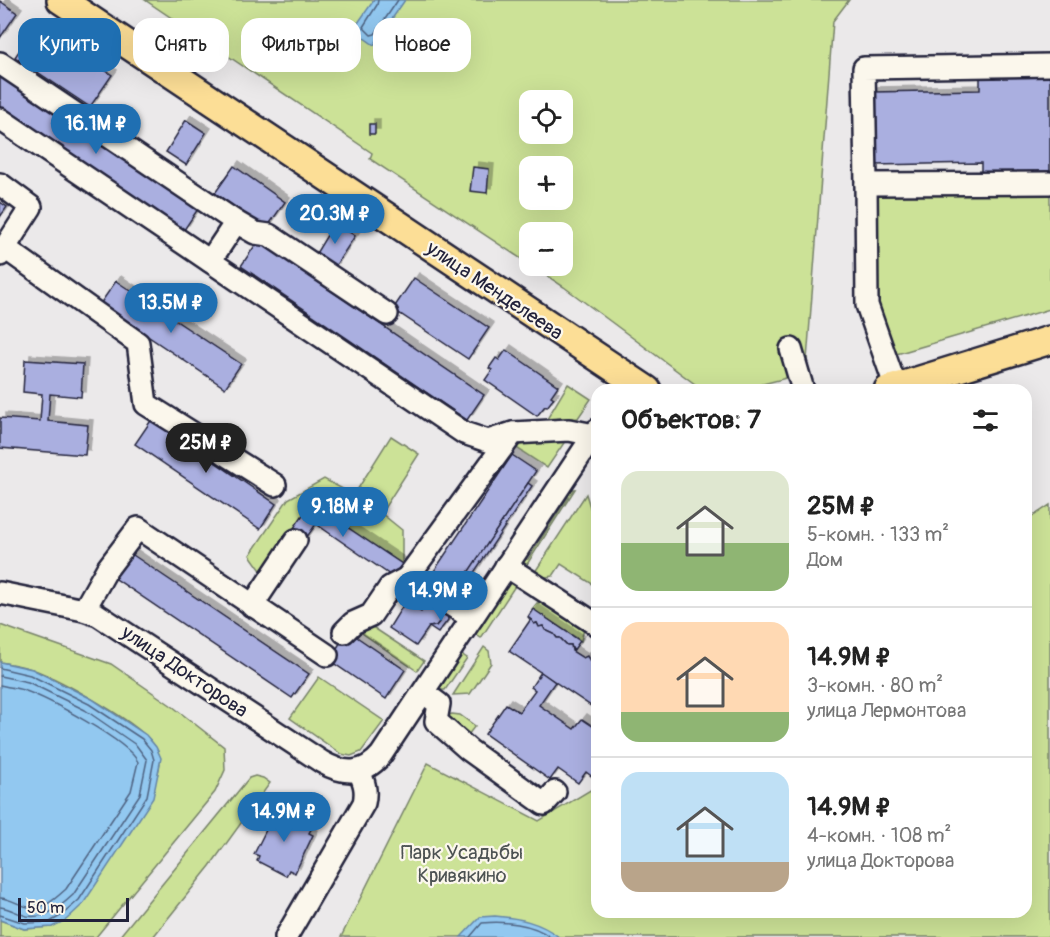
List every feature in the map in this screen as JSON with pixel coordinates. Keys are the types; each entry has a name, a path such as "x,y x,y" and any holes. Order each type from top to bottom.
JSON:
{"main road":[{"name":"улица Менделеева","path":"61,0 629,384"},
{"path":"908,384 1050,340"}],"street":[{"path":"0,63 236,222 255,233 269,235 387,314"},
{"path":"891,384 867,305 864,68 1050,65"},
{"path":"0,119 464,433 488,441 513,433 569,430 591,432"},
{"path":"866,184 1050,183"},
{"path":"0,184 32,207 2,252 138,343 146,404 275,485"},
{"path":"210,261 236,222"},
{"path":"791,349 801,384"},
{"path":"344,632 353,623 371,615 390,587 407,578 513,433"},
{"path":"286,937 364,803 365,786 359,771 369,766 381,755 591,439"},
{"path":"84,610 107,569 138,528 327,655"},
{"path":"252,606 296,540"},
{"path":"506,566 591,622"},
{"path":"407,578 472,618"},
{"name":"улица Докторова","path":"0,593 84,610 112,622 322,762 343,772 359,771"},
{"path":"424,693 439,704 436,721 469,750 544,804 555,792"}],"green space":[{"path":"145,0 849,0 833,21 806,373 763,384 695,384 547,276 573,276 573,222 519,222 519,257 370,159 372,153 252,72 361,72 361,18 241,18 241,65 229,57 229,18 172,18"},
{"path":"1050,191 1050,309 893,355 874,304 873,192"},
{"path":"568,384 591,399 578,418 547,419"},
{"path":"391,436 419,454 381,513 402,530 402,564 311,503 265,576 250,555 288,499 324,479 354,495"},
{"path":"518,438 566,440 547,468 512,445"},
{"path":"575,489 524,569 520,564 521,560 528,559 568,497 568,490"},
{"path":"586,494 591,510 591,583 561,564 553,576 539,578 533,575"},
{"name":"Парк Усадьбы Кривякино","path":"1050,505 1050,937 341,937 428,763 539,821 591,790 591,918 1032,918 1032,517"},
{"path":"511,579 517,583 481,638 475,634"},
{"path":"545,602 584,629 581,641 532,609 537,603"},
{"path":"365,622 424,661 417,671 359,631"},
{"path":"0,625 111,664 172,706 224,747 225,770 215,792 96,937 0,937 0,920 24,929 52,927 156,779 160,759 156,748 148,738 99,703 32,669 0,662"},
{"path":"484,647 489,651 491,663 470,694 453,695"},
{"path":"461,654 467,658 445,690 442,690 438,686"},
{"path":"319,677 384,721 361,752 351,756 341,754 290,718"},
{"path":"460,715 475,726 464,740 446,716"},
{"path":"255,776 270,783 210,866 153,937 119,937 249,778"}],"water":[{"path":"374,0 405,0 393,18 373,18 373,44 361,36 361,19"},
{"path":"0,662 32,669 92,699 146,735 156,747 161,758 153,798 83,904 66,920 52,927 24,929 0,920"},
{"path":"495,916 529,922 559,937 461,937 480,917"}],"building":[{"path":"0,1 17,13 0,38"},
{"path":"1050,71 1050,175 981,176 981,163 874,165 872,92 980,90 980,72"},
{"path":"38,72 108,72 112,75 90,107"},
{"path":"0,75 200,206 184,230 0,110"},
{"path":"186,120 206,133 186,165 166,152"},
{"path":"369,124 375,124 375,134 369,134"},
{"path":"234,166 285,202 266,229 215,193"},
{"path":"473,167 489,169 487,193 470,191"},
{"path":"0,202 7,207 0,217"},
{"path":"335,222 355,236 334,268 315,255"},
{"path":"258,241 484,395 467,420 241,266"},
{"path":"414,278 489,328 468,359 393,309"},
{"path":"116,281 241,364 225,388 100,304"},
{"path":"506,350 558,386 551,396 554,398 537,416 485,380 496,358 499,360"},
{"path":"25,360 83,364 81,397 50,394 48,421 88,425 85,455 0,448 0,418 40,421 42,394 23,392"},
{"path":"152,419 276,504 260,529 135,444"},
{"path":"512,455 536,471 453,596 428,580"},
{"path":"528,483 532,486 465,586 461,583"},
{"path":"311,503 402,564 393,577 316,524 302,544 289,535"},
{"path":"130,553 309,674 292,698 113,577"},
{"path":"405,602 421,612 423,608 431,607 439,612 440,621 436,626 429,627 416,646 389,628"},
{"path":"533,609 580,641 573,651 571,645 567,645 560,638 545,630 543,626 539,627 537,623 534,624 528,617"},
{"path":"439,612 447,612 448,620 438,633 429,627 436,626 440,621"},
{"path":"531,619 539,627 543,626 545,630 560,638 567,645 571,645 572,651 583,658 587,656 591,661 591,706 509,651"},
{"path":"348,631 405,670 386,699 329,660"},
{"path":"541,672 555,682 539,705 574,729 582,719 591,725 591,776 586,772 578,783 558,769 550,780 485,734 506,704 519,712 535,690 531,687"},
{"path":"282,810 313,826 309,833 313,835 295,873 289,870 286,876 257,861 259,856 254,854 274,814 279,817"}]}
